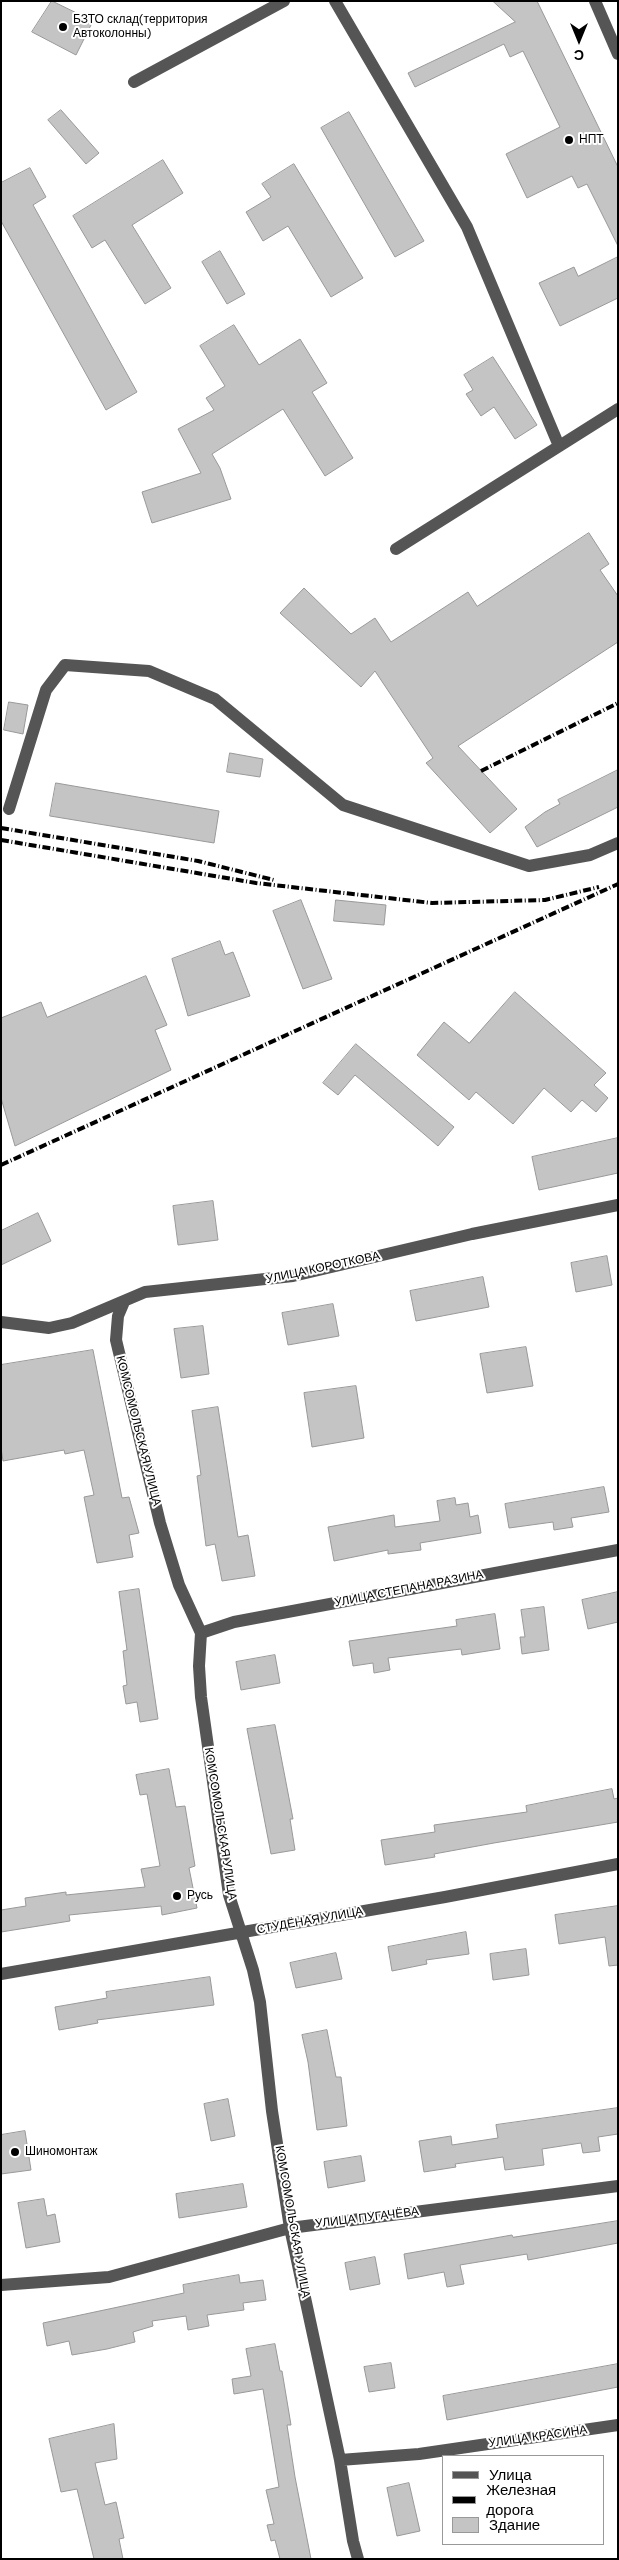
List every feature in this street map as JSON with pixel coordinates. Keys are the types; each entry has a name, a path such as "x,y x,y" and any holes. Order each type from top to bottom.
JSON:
{"street":[{"path":"134,82 284,1"},
{"path":"335,1 467,227 559,446"},
{"path":"595,1 618,54"},
{"path":"396,549 618,409"},
{"path":"9,810 46,690 65,665 149,671 215,699 343,805 529,866 590,856 618,844"},
{"name":"УЛИЦА КОРОТКОВА","path":"1,1322 49,1328 72,1323 146,1292 264,1281 293,1276 472,1234 618,1204"},
{"name":"КОМСОМОЛЬСКАЯ УЛИЦА","path":"124,1302 115,1328 118,1350 160,1523 179,1585 201,1633 199,1666 202,1706 229,1895 253,1970 260,2002 272,2111 290,2228 340,2460 352,2541 358,2559"},
{"name":"УЛИЦА СТЕПАНА РАЗИНА","path":"201,1633 234,1622 618,1550"},
{"name":"СТУДЁНАЯ УЛИЦА","path":"1,1974 241,1933 618,1864"},
{"name":"УЛИЦА ПУГАЧЁВА","path":"1,2285 109,2277 290,2228 618,2186"},
{"name":"УЛИЦА КРАСИНА","path":"340,2460 419,2454 618,2426"}],"building":[{"name":"БЗТО склад(территория Автоколонны)","path":"52,1 93,21 76,55 32,32"},
{"name":"НПТ","path":"493,1 537,1 618,167 618,246 587,184 578,188 572,176 527,198 506,154 560,127 523,51 510,57 504,44 415,87 408,73 515,22"},
{"path":"61,110 99,153 86,164 48,120"},
{"path":"349,112 424,241 395,257 321,128"},
{"path":"163,160 183,193 132,225 171,288 145,304 105,240 92,248 73,216"},
{"path":"294,164 363,278 331,297 288,226 263,241 246,212 271,197 262,184"},
{"path":"30,168 46,197 33,205 137,392 106,410 1,221 1,183"},
{"path":"220,251 245,294 227,304 202,262"},
{"path":"618,257 618,298 560,326 539,283 574,267 578,276"},
{"path":"234,325 259,365 300,339 327,383 312,392 353,458 325,476 283,409 212,454 220,468 231,499 152,523 142,492 201,473 178,429 214,410 206,398 225,386 200,346"},
{"path":"493,357 537,425 515,439 494,407 481,416 466,394 473,390 464,375"},
{"path":"589,533 609,564 600,570 618,596 618,642 458,746 517,809 490,833 426,763 433,758 375,671 361,687 280,613 304,588 351,634 375,618 391,642 468,592 477,606"},
{"path":"9,702 28,705 23,734 4,730"},
{"path":"230,753 263,759 260,777 227,772"},
{"path":"618,770 618,807 537,847 525,827 545,812 560,804 558,800"},
{"path":"56,783 219,811 214,843 50,816"},
{"path":"301,900 332,979 303,989 273,911"},
{"path":"336,900 386,905 384,925 334,921"},
{"path":"220,941 225,955 233,952 250,996 188,1016 172,959"},
{"path":"146,976 167,1025 155,1030 171,1070 15,1146 1,1098 1,1018 41,1002 47,1017"},
{"path":"515,992 606,1073 594,1085 608,1098 596,1112 582,1100 571,1112 544,1088 513,1124 476,1092 469,1100 417,1055 444,1022 469,1043"},
{"path":"356,1044 454,1127 438,1146 355,1075 338,1095 323,1083"},
{"path":"618,1138 618,1173 539,1190 532,1157"},
{"path":"213,1201 218,1240 178,1245 173,1206"},
{"path":"38,1213 51,1241 1,1265 1,1231"},
{"path":"607,1256 612,1285 576,1292 571,1263"},
{"path":"483,1277 489,1307 416,1321 410,1291"},
{"path":"333,1304 339,1336 288,1345 282,1313"},
{"path":"203,1326 209,1374 181,1378 174,1329"},
{"path":"526,1347 533,1386 487,1393 480,1354"},
{"path":"93,1350 122,1498 129,1497 139,1533 129,1535 133,1557 97,1563 84,1497 94,1495 84,1450 65,1454 64,1450 3,1461 1,1448 1,1365"},
{"path":"356,1386 364,1438 312,1447 304,1393"},
{"path":"218,1407 238,1537 248,1535 255,1576 222,1581 215,1544 206,1546 197,1476 201,1475 192,1411"},
{"path":"604,1487 609,1512 571,1518 573,1527 554,1530 553,1522 509,1528 505,1504"},
{"path":"455,1498 456,1505 468,1503 470,1517 478,1515 481,1533 420,1543 421,1550 388,1554 388,1550 334,1561 328,1527 394,1515 395,1527 440,1521 437,1501"},
{"path":"139,1589 158,1719 140,1722 137,1702 126,1704 123,1686 127,1685 123,1651 127,1650 119,1592"},
{"path":"618,1592 618,1622 588,1629 582,1600"},
{"path":"544,1607 549,1650 522,1654 520,1637 525,1637 521,1610"},
{"path":"495,1614 500,1649 462,1655 461,1649 388,1658 390,1670 374,1673 373,1663 353,1666 349,1641 457,1626 456,1620"},
{"path":"275,1655 280,1683 241,1690 236,1662"},
{"path":"275,1725 293,1819 290,1819 295,1850 271,1854 247,1729"},
{"path":"169,1769 176,1807 185,1806 195,1866 189,1868 197,1908 162,1915 161,1906 69,1915 70,1921 1,1932 1,1910 26,1906 25,1898 66,1892 66,1895 145,1887 141,1869 160,1866 147,1794 140,1795 136,1775"},
{"path":"612,1789 614,1799 618,1798 618,1822 434,1854 435,1857 385,1865 381,1840 435,1832 434,1825 527,1812 526,1806"},
{"path":"618,1906 618,1965 609,1966 605,1937 559,1944 555,1915"},
{"path":"466,1932 469,1954 426,1960 427,1964 392,1971 388,1947"},
{"path":"526,1949 529,1975 493,1980 490,1954"},
{"path":"336,1953 342,1979 296,1988 290,1963"},
{"path":"210,1977 214,2005 97,2020 98,2023 59,2030 55,2007 107,1998 106,1992"},
{"path":"327,2030 336,2077 341,2077 347,2126 317,2130 308,2062 302,2035"},
{"path":"228,2099 235,2136 211,2141 204,2104"},
{"path":"618,2108 618,2134 598,2137 600,2151 583,2153 581,2143 542,2149 544,2165 505,2170 503,2157 455,2164 456,2167 424,2172 419,2141 451,2136 452,2145 498,2138 496,2125"},
{"name":"Шиномонтаж","path":"25,2131 31,2170 1,2174 1,2135"},
{"path":"361,2156 365,2181 328,2188 324,2162"},
{"path":"243,2184 247,2207 179,2218 176,2194"},
{"path":"44,2199 47,2216 55,2214 60,2242 26,2248 18,2203"},
{"path":"618,2221 618,2243 528,2260 527,2254 460,2265 464,2284 447,2287 444,2272 408,2279 404,2254 512,2235 513,2237"},
{"path":"375,2257 380,2284 350,2290 345,2263"},
{"path":"239,2275 240,2283 263,2280 266,2300 243,2303 244,2310 207,2315 209,2326 188,2330 186,2316 152,2321 153,2326 133,2332 135,2342 107,2349 72,2355 69,2341 47,2346 43,2323 184,2293 183,2285"},
{"path":"275,2344 280,2371 282,2371 291,2425 287,2425 295,2477 311,2559 280,2559 275,2540 271,2541 267,2525 274,2524 266,2490 279,2487 263,2389 234,2394 232,2379 251,2376 246,2349"},
{"path":"391,2363 395,2388 369,2392 364,2367"},
{"path":"618,2364 618,2387 447,2420 443,2396"},
{"path":"114,2424 117,2459 95,2463 105,2505 116,2502 124,2538 119,2539 123,2559 94,2559 77,2489 61,2492 49,2439"},
{"path":"409,2483 420,2531 397,2536 387,2488"}],"railway":[{"path":"481,771 618,703"},
{"path":"1,828 198,861 274,880"},
{"path":"1,840 256,883 432,903 545,900 599,887"},
{"path":"1,1165 618,884"}],"place":[{"name":"БЗТО склад(территория Автоколонны)","path":"63,27"},
{"name":"НПТ","path":"569,140"},
{"name":"Русь","path":"177,1896"},
{"name":"Шиномонтаж","path":"15,2152"}]}
